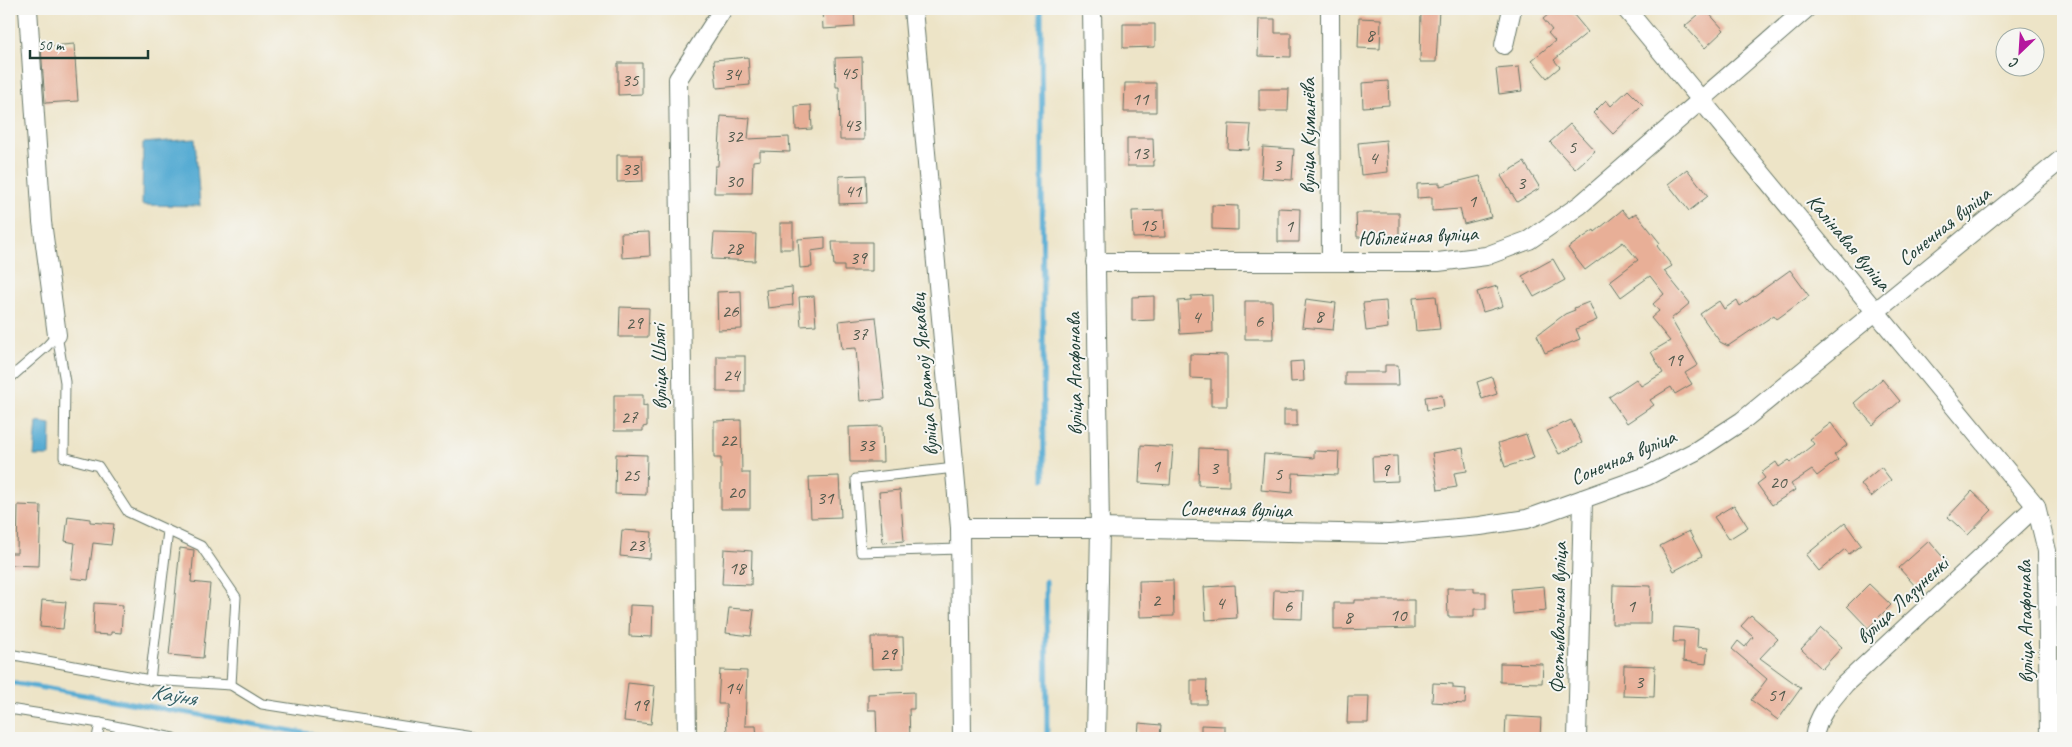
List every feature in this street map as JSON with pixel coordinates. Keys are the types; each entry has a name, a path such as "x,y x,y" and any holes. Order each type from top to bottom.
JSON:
{"street":[{"path":"28,9 42,222 57,335"},
{"name":"вуліца Шлягі","path":"687,738 678,79 723,9"},
{"name":"вуліца Братоў Яскавец","path":"913,9 960,528 962,738"},
{"name":"вуліца Агафонава","path":"1092,9 1100,528 1096,738"},
{"name":"вуліца Куманёва","path":"1330,9 1331,262"},
{"path":"1504,45 1512,9"},
{"name":"Калінавая вуліца","path":"1626,9 2036,506"},
{"name":"Юбілейная вуліца","path":"1095,262 1438,262 1486,256 1529,240 1580,205 1806,9"},
{"name":"Сонечная вуліца","path":"960,528 1100,528 1390,534 1480,526 1527,519 1647,476 1696,451 1742,421 2063,158"},
{"name":"Фестывальная вуліца","path":"1577,738 1583,499"},
{"name":"вуліца Агафонава","path":"2036,506 2047,551 2049,738"},
{"name":"вуліца Лазуненкі","path":"1814,738 1816,728 1827,706 1845,684 2036,506"}],"lane":[{"path":"9,379 57,335"},
{"path":"57,335 65,382 64,457 98,466 128,512 201,546 236,597 230,685"},
{"path":"954,468 856,479 862,552 960,549"},
{"path":"150,680 168,531"},
{"path":"9,654 150,680 230,685 262,704 480,738"},
{"path":"9,709 100,723 173,738"},
{"path":"97,738 100,723"}],"water":[{"path":"195,139 200,206 142,205 143,143"},
{"path":"37,422 51,424 50,456 34,456"}],"building":[{"path":"822,9 854,9 855,27 823,29"},
{"path":"1421,9 1439,9 1436,62 1420,62"},
{"path":"1555,9 1569,9 1588,32 1554,60 1560,67 1547,78 1532,60 1555,41 1548,33 1552,30 1543,19"},
{"path":"1705,9 1724,30 1705,48 1685,26"},
{"path":"1359,18 1381,19 1380,49 1358,48"},
{"path":"1259,19 1275,19 1275,33 1291,33 1291,57 1258,56"},
{"path":"1123,24 1155,24 1155,47 1123,48"},
{"path":"74,44 78,101 45,103 41,47"},
{"path":"748,57 750,85 717,88 714,60"},
{"path":"862,57 864,140 840,140 839,87 836,87 835,58"},
{"path":"618,63 642,63 642,94 618,95"},
{"path":"1519,67 1522,91 1499,94 1496,69"},
{"path":"1388,81 1389,105 1363,107 1362,83"},
{"path":"1125,83 1156,83 1156,112 1124,112"},
{"path":"1259,89 1289,89 1288,111 1259,111"},
{"path":"1628,90 1643,105 1613,134 1593,113 1606,100 1611,106"},
{"path":"811,105 812,129 796,130 795,106"},
{"path":"721,116 750,118 748,139 789,137 790,152 760,151 760,160 753,161 752,193 714,193 715,166 718,166"},
{"path":"1229,124 1251,125 1249,150 1228,149"},
{"path":"1570,124 1595,151 1575,169 1550,142"},
{"path":"1127,138 1153,138 1154,166 1127,166"},
{"path":"1386,140 1388,172 1361,175 1358,143"},
{"path":"1263,147 1294,149 1292,180 1261,178"},
{"path":"617,155 642,155 643,181 617,182"},
{"path":"1524,162 1540,188 1517,202 1501,176"},
{"path":"1687,169 1708,196 1689,211 1668,184"},
{"path":"866,175 867,203 839,204 839,176"},
{"path":"1480,176 1491,217 1464,224 1460,209 1432,211 1432,197 1417,198 1417,184 1440,183 1440,186"},
{"path":"1212,205 1238,206 1238,230 1212,229"},
{"path":"1278,208 1300,209 1299,242 1278,242"},
{"path":"1164,210 1165,237 1133,238 1132,211"},
{"path":"1622,210 1629,218 1636,213 1660,243 1657,246 1672,266 1664,271 1690,303 1671,319 1698,365 1685,373 1692,384 1675,394 1671,387 1650,400 1654,405 1627,423 1609,397 1636,379 1641,386 1663,373 1651,352 1670,341 1651,318 1659,311 1653,304 1664,294 1650,276 1621,297 1610,281 1638,260 1623,242 1585,270 1568,248 1594,230 1595,232"},
{"path":"1356,213 1399,213 1399,240 1365,240 1364,237 1357,237"},
{"path":"780,223 793,223 793,249 780,249"},
{"path":"649,232 650,256 622,258 621,233"},
{"path":"714,233 756,234 755,261 712,259"},
{"path":"825,237 825,249 811,251 812,267 800,268 798,239"},
{"path":"832,242 872,242 872,271 844,271 844,266 834,266"},
{"path":"1553,259 1565,280 1534,297 1522,276"},
{"path":"1790,270 1809,296 1777,319 1774,315 1728,346 1720,342 1700,314 1719,301 1724,309 1737,300 1740,306"},
{"path":"1497,286 1503,306 1483,312 1477,292"},
{"path":"792,287 793,305 768,308 766,290"},
{"path":"741,291 742,329 718,330 717,292"},
{"path":"1212,295 1213,332 1180,334 1178,301 1191,300 1191,296"},
{"path":"814,296 816,325 801,326 799,297"},
{"path":"1154,296 1154,320 1132,321 1132,297"},
{"path":"1436,296 1440,329 1416,331 1413,298"},
{"path":"1306,299 1336,303 1333,330 1302,327"},
{"path":"1245,301 1272,301 1273,339 1245,339"},
{"path":"1386,301 1388,328 1366,331 1363,303"},
{"path":"1589,302 1597,320 1576,329 1580,339 1545,353 1537,335 1565,314 1575,310 1574,308"},
{"path":"620,307 649,308 648,337 619,337"},
{"path":"876,317 885,399 860,401 856,348 842,349 839,321"},
{"path":"1190,354 1227,355 1227,406 1211,406 1211,379 1190,378"},
{"path":"717,356 745,356 745,392 717,392"},
{"path":"1303,361 1304,381 1291,382 1290,362"},
{"path":"1385,365 1398,365 1399,385 1345,385 1345,372 1385,372"},
{"path":"1492,377 1497,394 1482,399 1477,382"},
{"path":"1882,379 1900,401 1873,425 1854,403"},
{"path":"614,395 643,395 643,406 647,405 647,426 643,427 643,431 614,431"},
{"path":"1442,395 1444,407 1427,410 1425,397"},
{"path":"1284,410 1297,410 1297,426 1284,426"},
{"path":"741,420 742,473 750,473 750,509 721,509 721,458 714,458 714,421"},
{"path":"1571,420 1582,443 1559,454 1547,431"},
{"path":"1831,423 1847,445 1834,455 1838,460 1817,476 1812,470 1791,484 1795,490 1772,505 1757,484 1765,478 1761,473 1776,462 1779,467 1789,460 1791,462 1814,444 1810,439"},
{"path":"882,426 883,462 850,462 849,427"},
{"path":"1526,434 1534,458 1505,467 1498,443"},
{"path":"1141,445 1173,447 1170,485 1139,483"},
{"path":"1199,448 1229,449 1229,486 1198,485"},
{"path":"1463,448 1467,471 1454,473 1457,487 1438,490 1432,453"},
{"path":"1314,451 1339,452 1338,475 1293,473 1292,493 1261,490 1264,454 1314,458"},
{"path":"616,454 647,455 646,495 615,494"},
{"path":"1397,456 1398,481 1373,482 1372,457"},
{"path":"1881,467 1891,480 1871,497 1861,484"},
{"path":"839,476 841,517 811,518 809,477"},
{"path":"900,490 904,541 883,543 879,492"},
{"path":"1972,491 1992,510 1968,535 1948,517"},
{"path":"18,505 41,506 39,566 9,565 9,553 17,553"},
{"path":"1734,505 1748,527 1729,539 1714,517"},
{"path":"68,516 90,519 90,522 114,524 111,545 93,543 88,580 71,578 75,543 65,541"},
{"path":"1845,523 1861,545 1849,554 1845,549 1819,571 1806,555"},
{"path":"622,530 652,532 650,559 620,556"},
{"path":"1689,531 1702,556 1674,571 1660,546"},
{"path":"1929,541 1947,562 1917,588 1899,568"},
{"path":"180,548 194,550 191,582 210,584 203,658 169,655"},
{"path":"724,549 752,551 751,585 722,584"},
{"path":"1173,580 1174,616 1140,617 1139,581"},
{"path":"1869,584 1891,605 1868,628 1847,606"},
{"path":"1235,585 1237,618 1206,620 1204,587"},
{"path":"1613,585 1651,586 1650,624 1612,624"},
{"path":"1544,586 1546,611 1513,614 1511,589"},
{"path":"1447,588 1474,588 1474,592 1486,592 1486,609 1474,609 1474,617 1448,617"},
{"path":"1274,590 1303,591 1302,619 1273,618"},
{"path":"42,600 66,602 63,629 40,627"},
{"path":"1354,600 1414,600 1414,628 1334,630 1334,603 1354,603"},
{"path":"94,603 123,605 121,633 111,632 111,635 93,634"},
{"path":"630,605 653,606 652,637 629,636"},
{"path":"729,608 754,610 751,636 726,633"},
{"path":"1751,615 1778,639 1760,658 1801,688 1778,720 1751,700 1767,679 1732,649 1738,641 1745,647 1753,637 1741,626"},
{"path":"1674,627 1698,629 1697,647 1708,648 1706,664 1683,661 1684,642 1673,642"},
{"path":"1821,628 1842,647 1822,669 1801,649"},
{"path":"871,637 903,637 904,668 872,669"},
{"path":"1500,663 1543,664 1542,683 1500,682"},
{"path":"1624,665 1655,666 1654,697 1623,696"},
{"path":"720,670 747,671 745,726 756,726 757,738 727,738 726,704 718,704"},
{"path":"1191,680 1207,680 1206,704 1191,704"},
{"path":"628,683 655,686 651,724 624,721"},
{"path":"1433,683 1453,684 1453,688 1466,689 1465,704 1432,702"},
{"path":"914,692 914,709 909,709 910,738 877,738 876,710 868,710 868,694"},
{"path":"1348,696 1369,696 1368,723 1347,723"},
{"path":"1506,716 1541,718 1540,738 1505,738"},
{"path":"1139,723 1161,725 1160,738 1138,738"},
{"path":"1201,725 1225,726 1225,738 1201,738"}],"waterway":[{"path":"1041,9 1044,479"},
{"path":"1046,581 1047,738"},
{"name":"Каўня","path":"9,682 333,738"}]}
